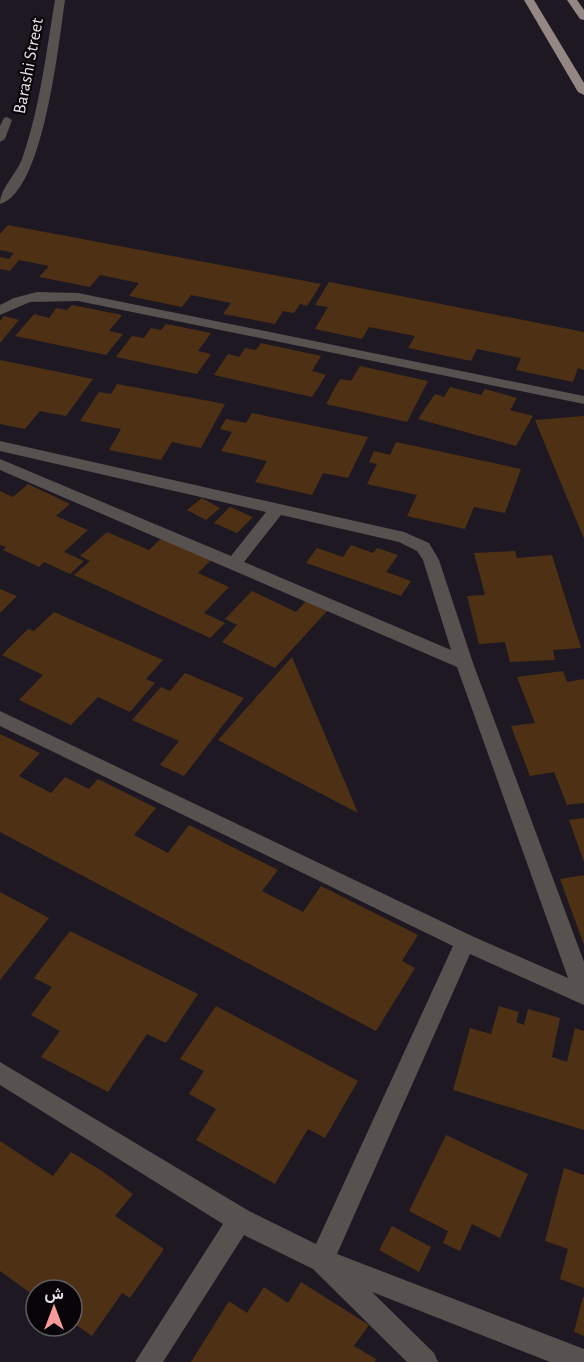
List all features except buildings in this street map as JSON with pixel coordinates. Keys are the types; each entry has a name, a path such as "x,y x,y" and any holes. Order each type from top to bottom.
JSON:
{"main road":[{"path":"529,0 584,92"},
{"path":"572,0 584,17"}],"street":[{"name":"Barashi Street","path":"0,200 10,190 25,167 38,120 60,0"},
{"path":"0,311 12,303 40,295 78,297 584,400"},
{"path":"0,446 404,538 423,547 431,560 464,663 584,993"},
{"path":"0,464 464,663"},
{"path":"234,564 278,509"},
{"path":"0,718 465,942 584,993"},
{"path":"322,1260 465,942"},
{"path":"0,1073 240,1220 322,1260 583,1362"},
{"path":"148,1362 240,1220"},
{"path":"322,1260 425,1362"}],"lane":[{"path":"0,139 7,120"}]}
